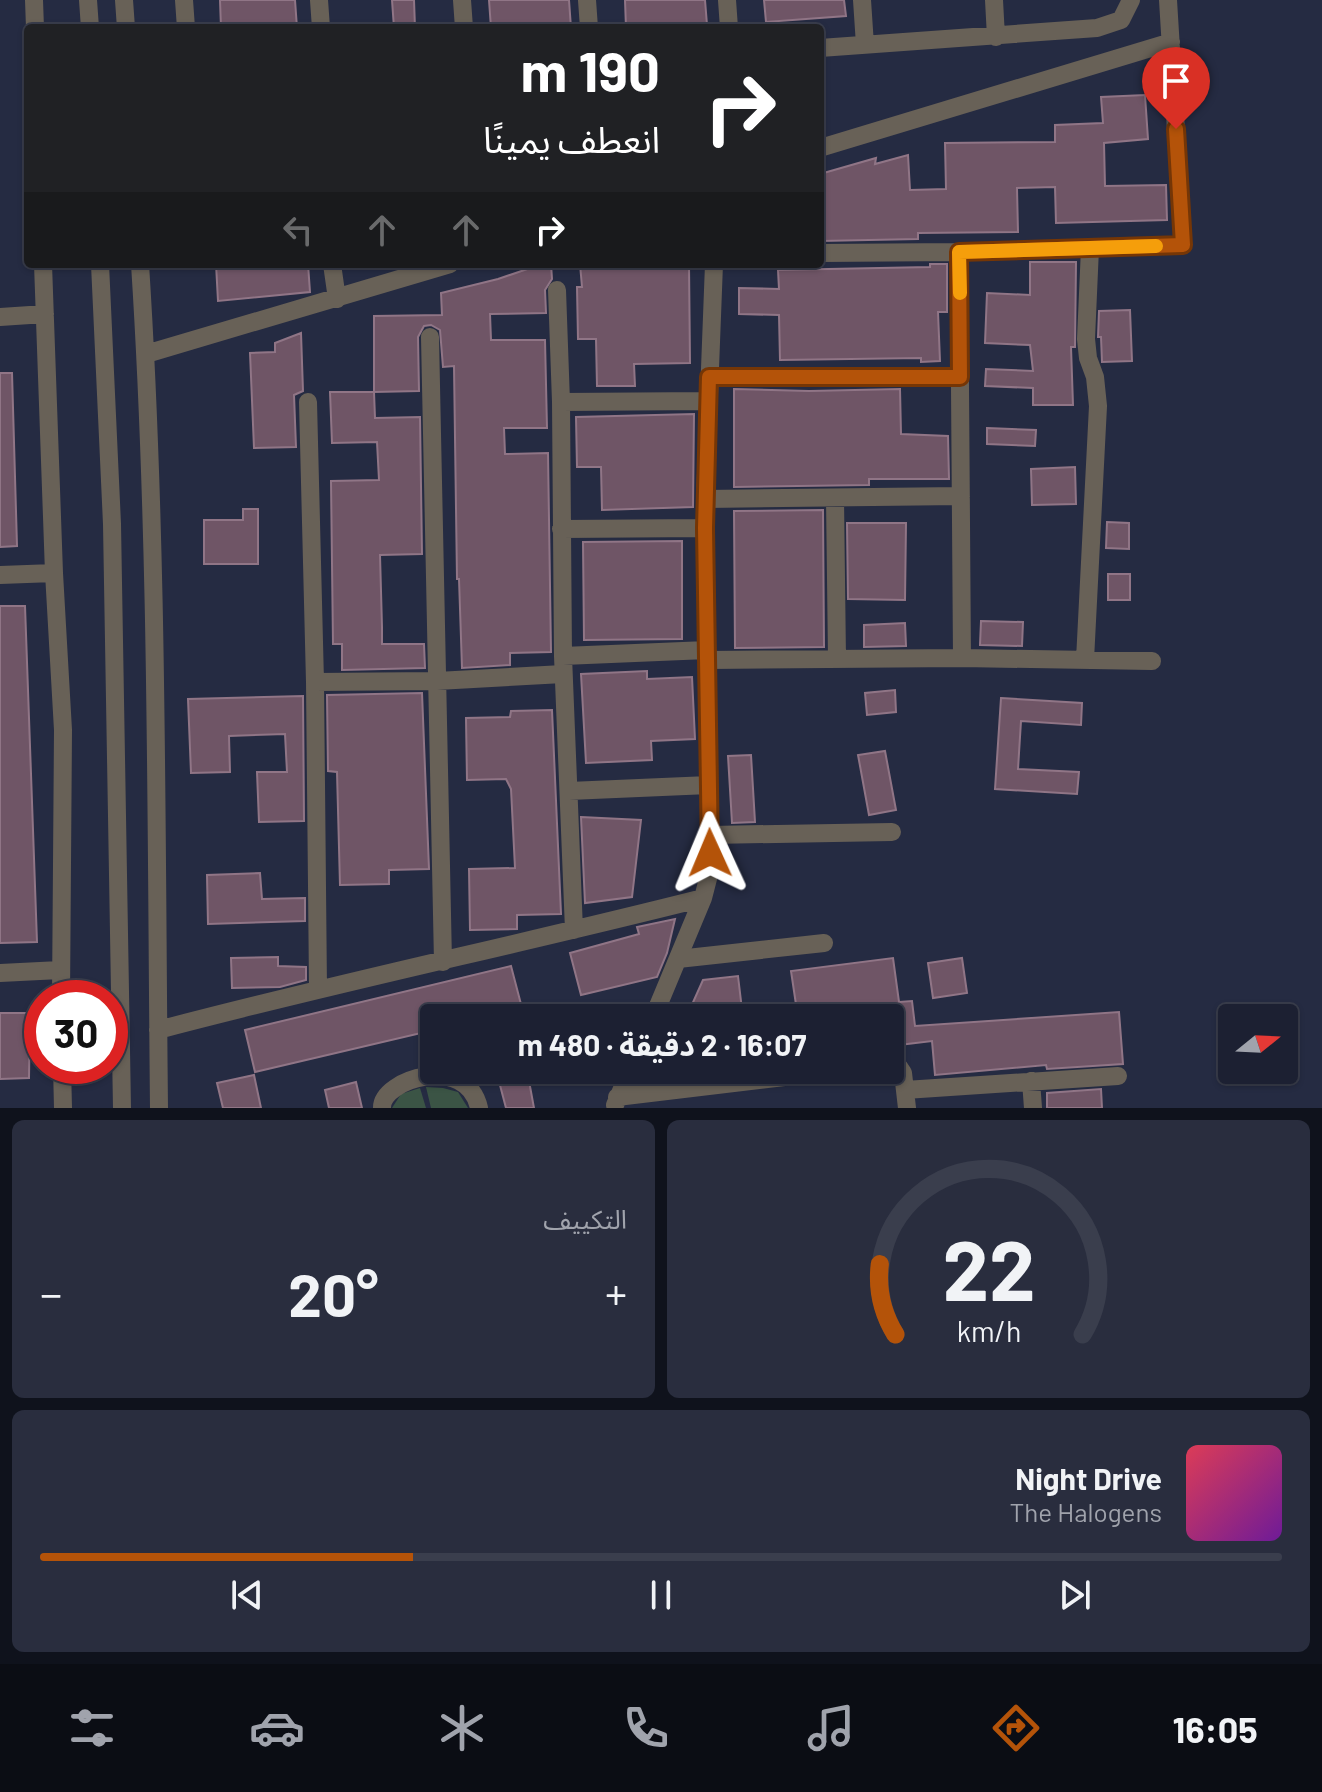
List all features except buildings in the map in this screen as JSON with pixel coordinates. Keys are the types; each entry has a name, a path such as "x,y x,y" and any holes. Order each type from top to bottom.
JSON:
{"street":[{"path":"34,0 35,24"},
{"path":"88,0 90,24"},
{"path":"124,0 126,24"},
{"path":"184,0 186,24"},
{"path":"319,0 321,24"},
{"path":"462,0 464,24"},
{"path":"587,0 589,24"},
{"path":"727,0 729,24"},
{"path":"862,0 865,45"},
{"path":"994,0 996,37"},
{"path":"824,48 1106,27 1121,20 1131,0"},
{"path":"824,253 1183,245 1168,0"},
{"path":"824,147 1171,42"},
{"path":"1085,660 1098,406 1086,339 1090,248"},
{"path":"959,252 962,658"},
{"path":"43,268 63,730 60,980"},
{"path":"100,268 112,524 122,1108"},
{"path":"140,268 146,354 159,1108"},
{"path":"333,268 337,299"},
{"path":"146,354 437,268"},
{"path":"659,1004 703,898 710,871 705,499 714,268"},
{"path":"557,290 563,665 574,930"},
{"path":"0,317 45,314"},
{"path":"430,337 443,962"},
{"path":"709,377 960,377"},
{"path":"561,402 709,401"},
{"path":"308,402 318,988"},
{"path":"705,499 961,496"},
{"path":"835,498 837,659"},
{"path":"561,529 705,528"},
{"path":"0,575 54,573"},
{"path":"315,682 437,681 563,665 708,655 1152,661"},
{"path":"569,791 709,785"},
{"path":"710,835 892,832"},
{"path":"158,1030 318,988 443,962 703,898"},
{"path":"678,959 824,943"},
{"path":"0,973 60,970"},
{"path":"382,1108 385,1095 394,1087 432,1076 450,1076 468,1085 479,1108"},
{"path":"906,1099 1031,1081 1118,1076"},
{"path":"1031,1081 1033,1108"},
{"path":"62,1084 63,1108"},
{"path":"616,1102 744,1084"}],"green space":[{"path":"426,1087 458,1092 468,1108 431,1108"},
{"path":"420,1088 426,1108 392,1108 401,1094"}],"slow traffic":[{"path":"960,293 959,252 1156,246"}],"route":[{"path":"710,853 705,528 709,377 960,377 959,252 1183,245 1176,129"}]}
